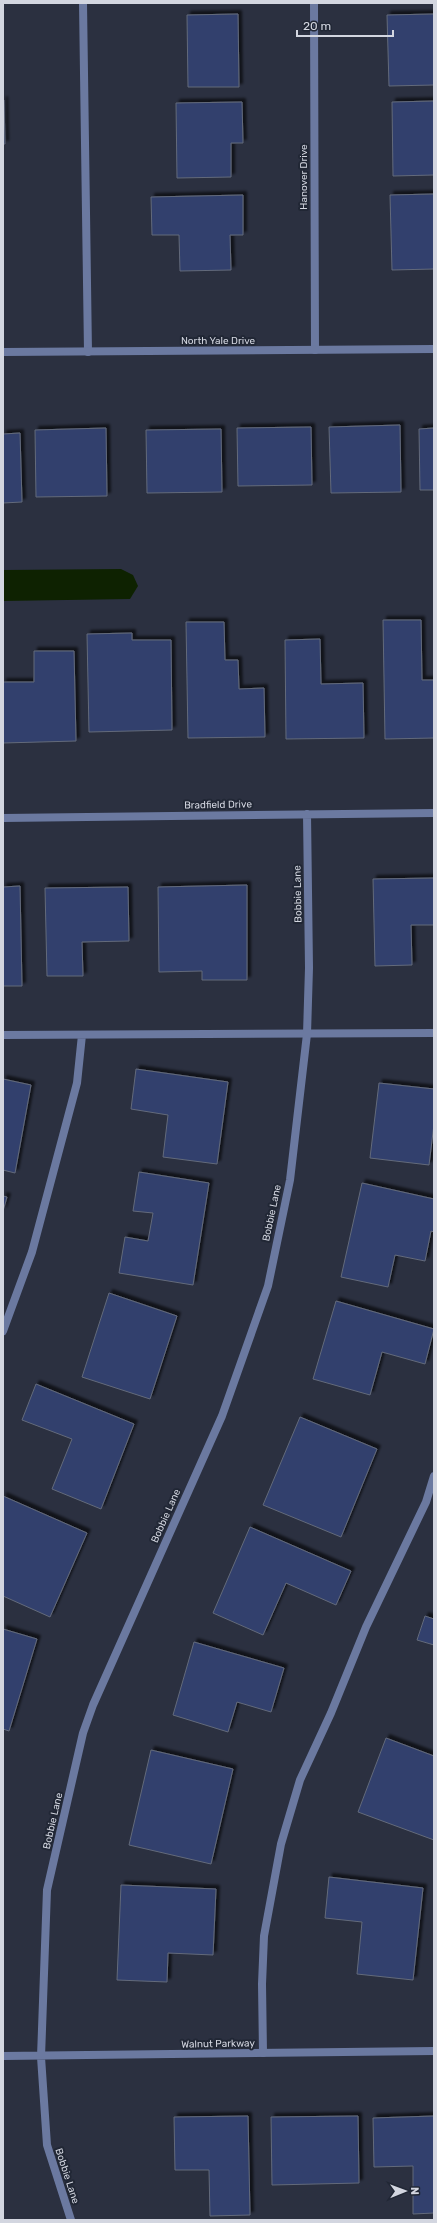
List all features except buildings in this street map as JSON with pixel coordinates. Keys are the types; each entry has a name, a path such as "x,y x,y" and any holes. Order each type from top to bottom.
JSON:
{"street":[{"path":"83,3 88,352"},
{"name":"Hanover Drive","path":"314,3 315,350"},
{"name":"North Yale Drive","path":"3,352 434,349"},
{"name":"Bradfield Drive","path":"3,818 434,813"},
{"name":"Bobbie Lane","path":"71,2220 47,2145 41,2057 47,1890 83,1733 93,1705 222,1416 268,1286 290,1180 307,1034 309,968 307,814"},
{"path":"3,1035 434,1033"},
{"path":"3,1332 32,1252 77,1083 82,1035"},
{"path":"263,2053 262,1984 264,1936 281,1844 300,1780 331,1713 366,1626 426,1502 434,1476"},
{"name":"Walnut Parkway","path":"3,2056 41,2057 434,2051"}],"shaded area":[{"path":"121,569 133,575 138,586 130,599 3,601 3,570"}]}
